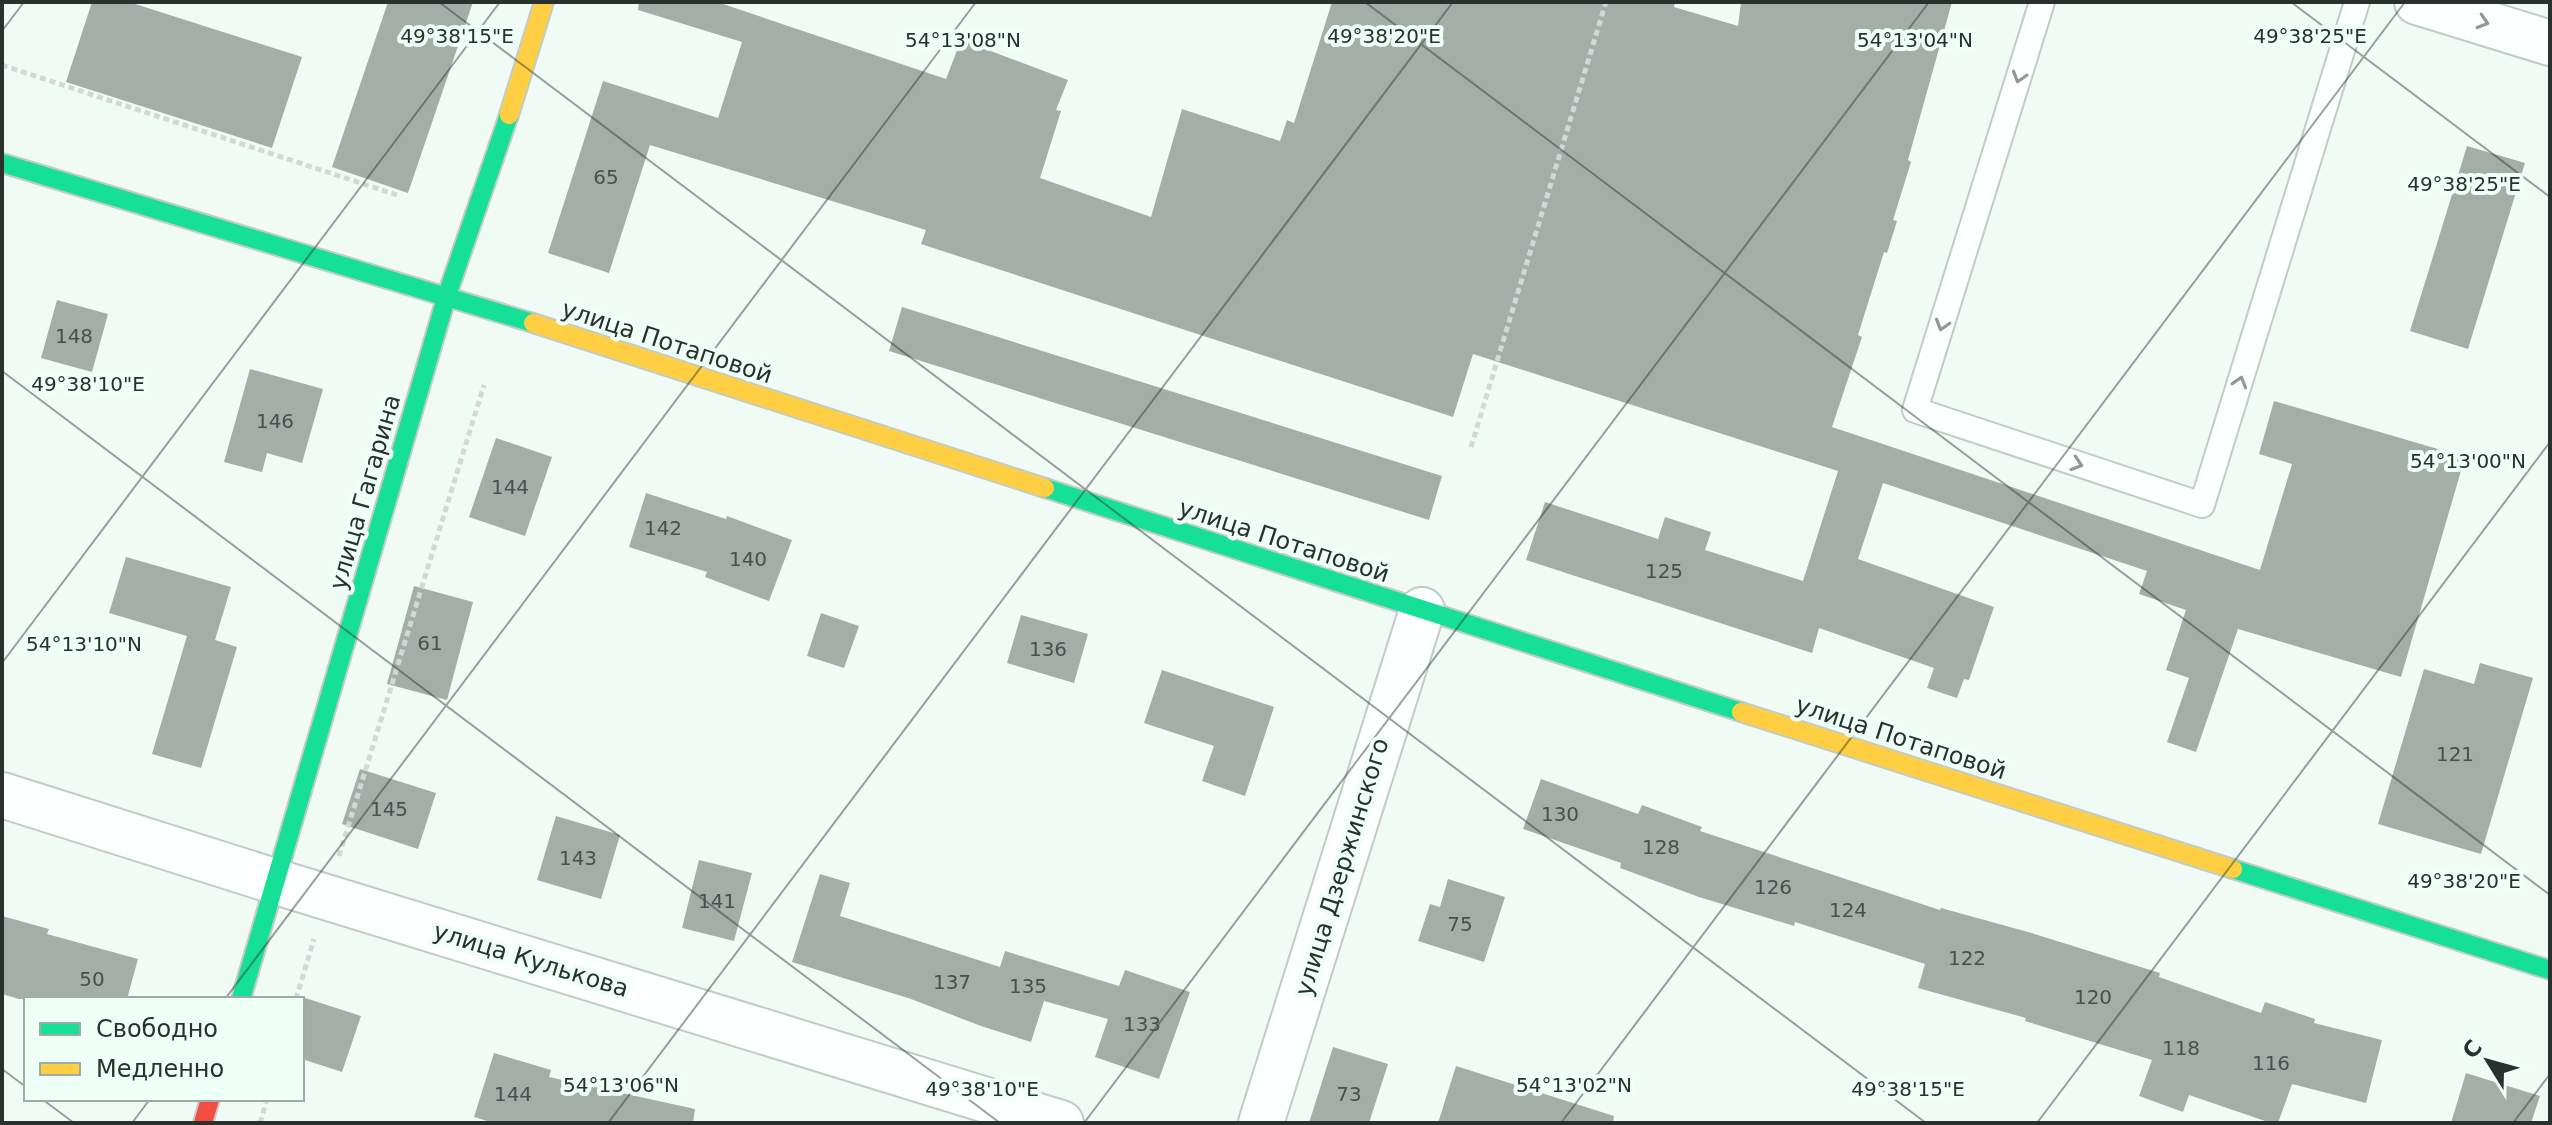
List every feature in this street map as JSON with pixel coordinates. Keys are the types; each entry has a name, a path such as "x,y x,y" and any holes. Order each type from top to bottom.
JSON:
{"main road":[{"name":"улица Гагарина","path":"242,997 447,295 519,86 544,2"},
{"name":"улица Потаповой","path":"2,163 447,295 2550,970"},
{"path":"203,1123 209,1101"}],"street":[{"path":"2417,2 2550,43"},
{"name":"улица Дзержинского","path":"1261,1123 1422,610"},
{"name":"улица Кулькова","path":"2,795 326,898 1061,1123"}],"lane":[{"path":"2042,2 1915,410 2202,505 2357,2"}],"path":[{"path":"1471,447 1606,2"},
{"path":"2,65 397,195"},
{"path":"297,997 484,385"},
{"path":"260,1123 266,1101"}],"building":[{"path":"92,2 129,2 302,57 272,148 66,82"},
{"path":"388,2 473,2 408,193 332,167"},
{"path":"639,2 717,2 946,79 961,40 1068,80 1056,110 1061,111 1040,178 1151,217 1182,109 1280,141 1287,120 1294,123 1332,2 1675,2 1674,7 1738,26 1741,2 1952,2 1908,160 1911,162 1893,220 1897,221 1887,253 1884,252 1858,335 1862,337 1832,427 2260,570 2292,464 2259,454 2274,401 2465,457 2401,677 2238,629 2196,752 2167,742 2189,678 2166,670 2186,610 2139,594 2147,571 1883,483 1858,559 1994,607 1969,680 1964,679 1957,698 1927,688 1934,668 1819,628 1812,653 1526,560 1545,502 1658,539 1665,517 1711,532 1705,550 1803,581 1838,471 1473,354 1453,417 921,244 926,230 650,145 609,273 548,253 603,81 718,118 742,42 638,10"},
{"path":"2467,146 2525,163 2468,349 2410,331"},
{"path":"57,300 108,314 92,372 41,358"},
{"path":"902,307 1442,476 1429,520 889,351"},
{"path":"250,369 323,389 302,463 267,453 262,472 224,462"},
{"path":"496,438 552,457 525,536 469,517"},
{"path":"646,493 726,519 727,516 792,540 769,601 705,577 707,572 629,547"},
{"path":"126,557 231,587 215,640 237,647 201,768 152,754 187,636 109,613"},
{"path":"414,586 473,602 447,700 387,684"},
{"path":"821,613 859,626 844,668 807,656"},
{"path":"1021,615 1088,634 1074,683 1007,663"},
{"path":"2480,663 2533,678 2481,854 2378,824 2424,669 2474,684"},
{"path":"1162,670 1274,707 1245,796 1202,781 1214,746 1144,723"},
{"path":"360,769 436,793 418,849 342,824"},
{"path":"1541,779 1638,814 1642,805 1702,827 1700,831 1940,910 2028,932 2160,973 2159,977 2261,1013 2265,1002 2315,1019 2314,1023 2382,1040 2366,1103 2292,1084 2278,1123 2271,1123 2189,1095 2183,1112 2139,1096 2152,1060 2025,1021 2026,1018 1918,988 1925,964 1795,922 1794,926 1699,897 1620,868 1621,863 1523,829"},
{"path":"556,816 620,835 601,899 537,880"},
{"path":"699,860 752,873 734,941 682,928"},
{"path":"820,874 850,883 840,916 1000,967 1005,951 1119,986 1125,970 1190,992 1159,1079 1095,1057 1108,1019 1044,1001 1031,1042 911,999 792,962"},
{"path":"1448,879 1505,897 1484,962 1418,941 1430,904 1440,907"},
{"path":"2,916 49,929 47,934 138,959 128,997 19,999 2,994"},
{"path":"304,998 361,1016 342,1072 304,1060"},
{"path":"1333,1047 1388,1064 1369,1123 1309,1123"},
{"path":"494,1053 551,1070 549,1077 695,1109 693,1123 494,1123 474,1117"},
{"path":"1456,1066 1614,1116 1613,1123 1438,1123"},
{"path":"2466,1073 2540,1096 2531,1123 2451,1123"}],"traffic: fast":[{"path":"242,997 447,295 509,115"},
{"path":"2,163 533,323"},
{"path":"1045,488 1741,712"},
{"path":"2233,869 2550,970"}],"traffic: slow":[{"path":"509,115 544,2"},
{"path":"533,323 1045,488"},
{"path":"1741,712 2233,869"}],"traffic: jam":[{"path":"203,1123 209,1101"}]}
